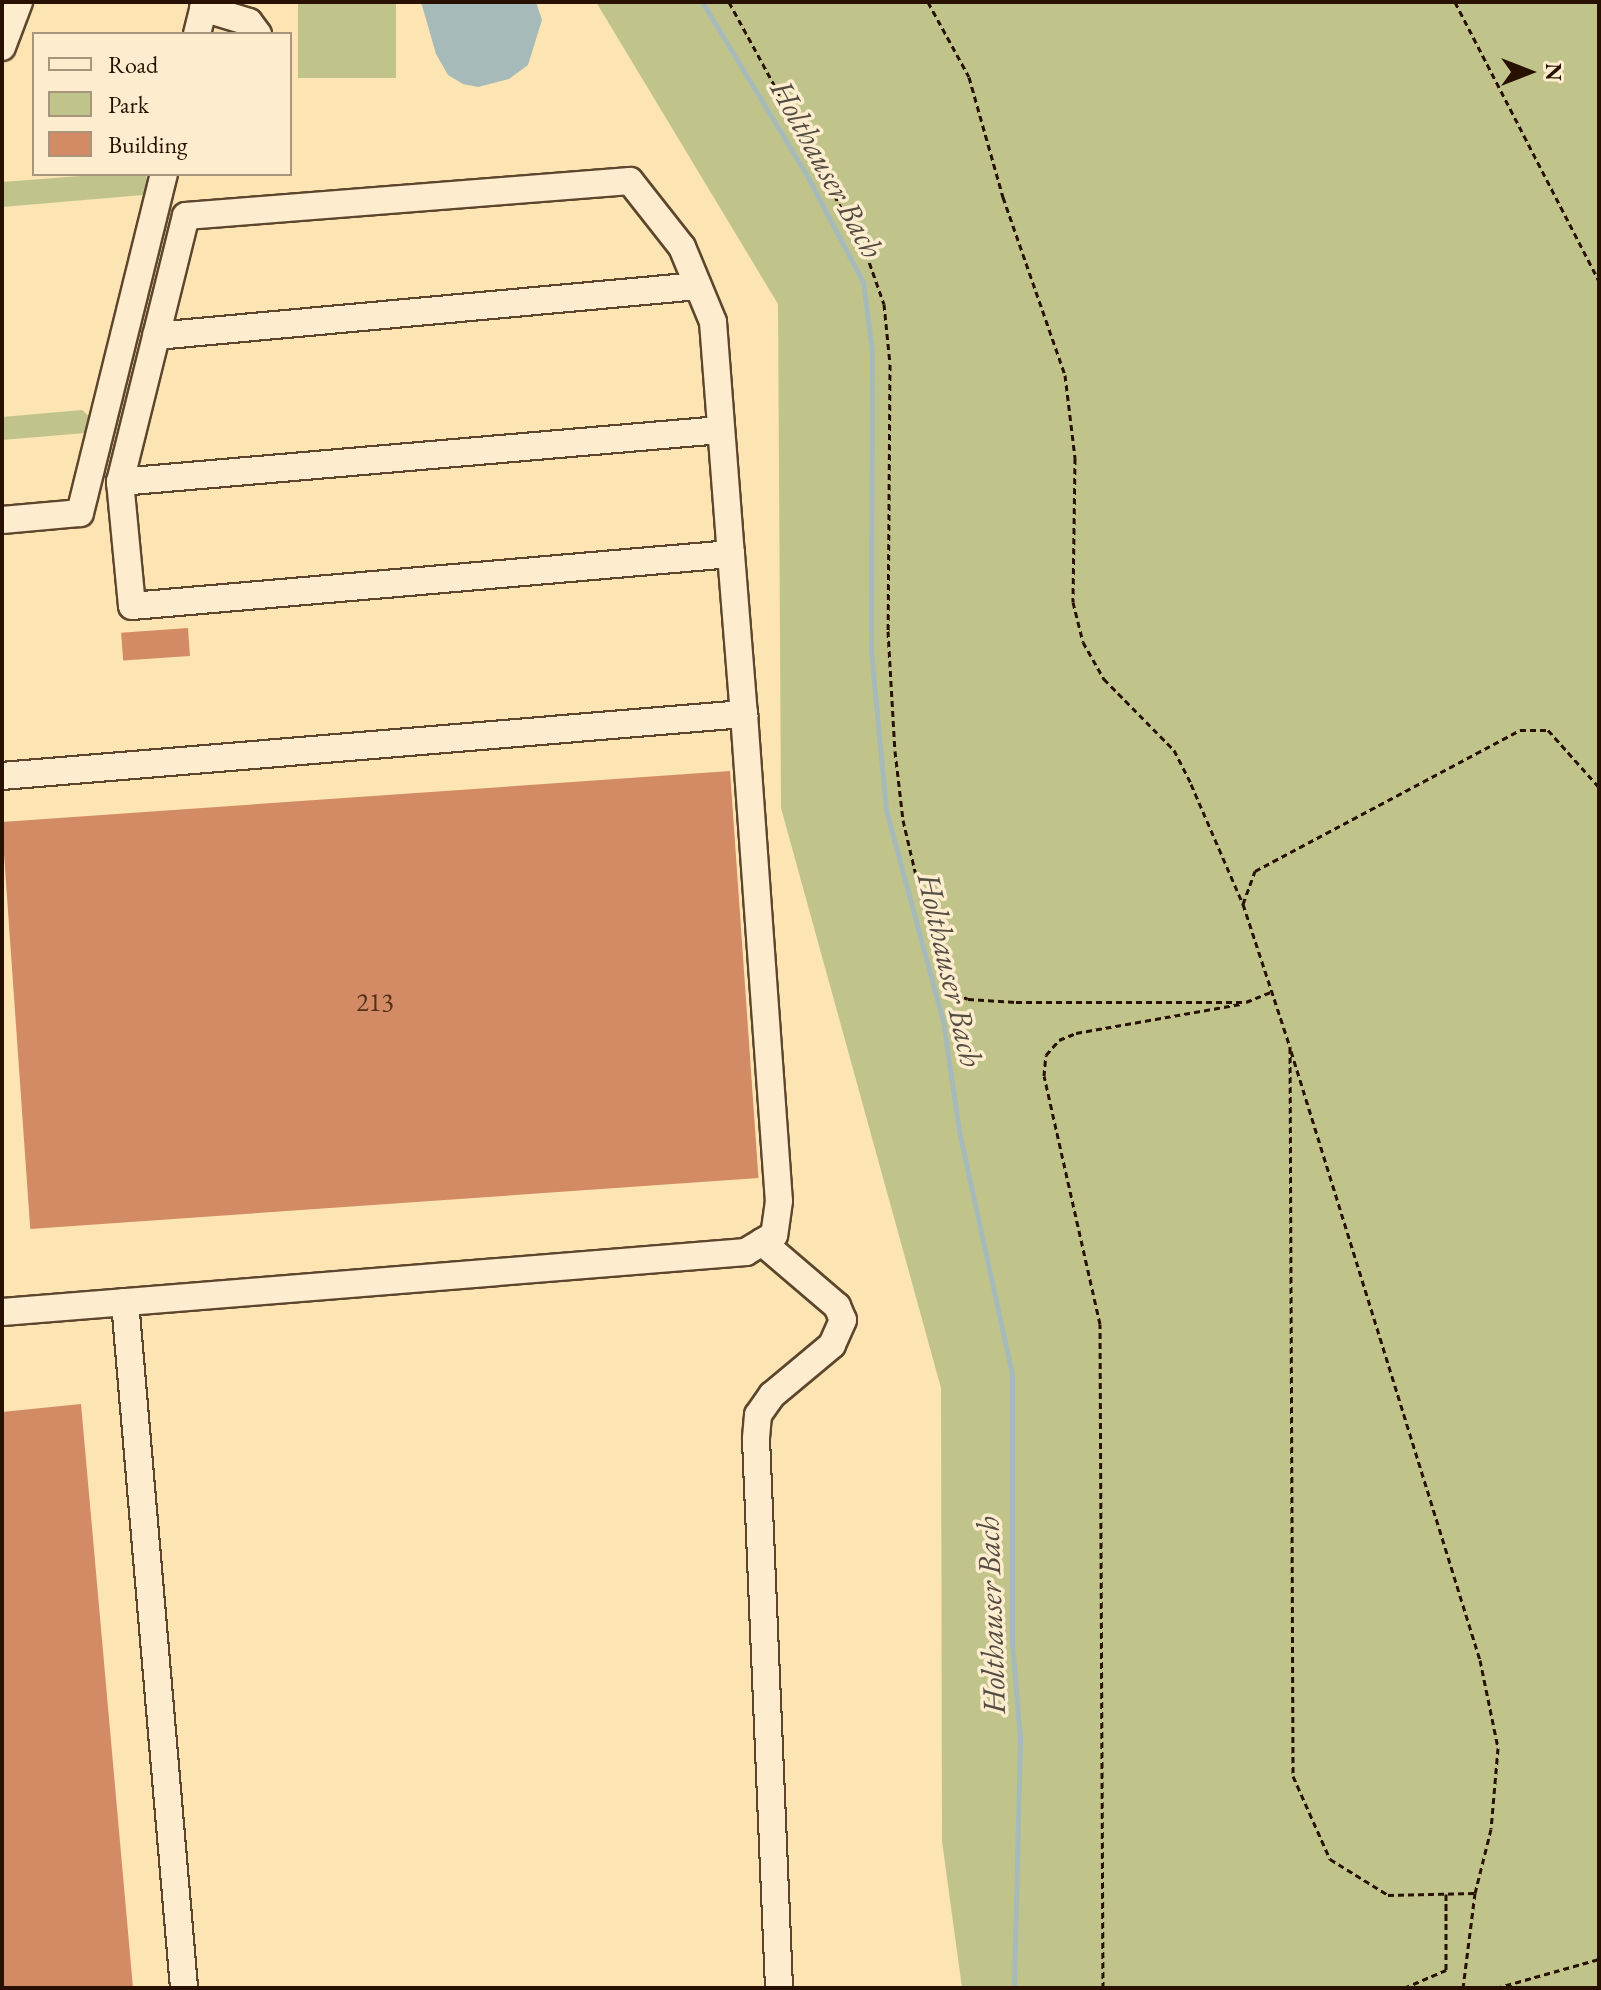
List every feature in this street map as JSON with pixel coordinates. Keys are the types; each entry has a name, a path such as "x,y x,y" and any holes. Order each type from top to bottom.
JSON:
{"lane":[{"path":"2,47 19,2"},
{"path":"197,32 204,5 249,22 256,32"},
{"path":"2,520 80,513 164,176"},
{"path":"2,1312 746,1252 774,1235 779,1201 744,714 713,322 682,247 630,181 186,216 120,482 132,606 731,554"},
{"path":"156,336 698,286"},
{"path":"120,482 721,430"},
{"path":"2,776 744,714"},
{"path":"762,1242 837,1306 843,1320 832,1345 772,1395 758,1415 756,1439 779,1988"},
{"path":"125,1302 184,1988"}],"path":[{"path":"729,2 866,253 884,304 890,364 888,631 895,751 903,820 942,970 955,993 968,999 1246,1002"},
{"path":"928,2 969,77 1003,197 1065,375 1075,458 1073,602 1083,642 1104,679 1174,750 1243,904 1480,1660 1498,1748 1491,1829 1475,1893 1463,1988"},
{"path":"1455,2 1599,281"},
{"path":"1243,904 1255,871 1520,730 1548,730 1599,787"},
{"path":"1103,1988 1100,1324 1044,1076 1046,1055 1059,1040 1076,1033 1246,1002 1271,992"},
{"path":"1290,1047 1293,1776 1330,1859 1388,1895 1475,1893"},
{"path":"1404,1988 1446,1970 1446,1894"},
{"path":"1496,1988 1599,1959"}],"green space":[{"path":"298,2 396,2 396,78 298,78"},
{"path":"596,2 1599,2 1599,1988 962,1988 942,1841 941,1388 781,808 778,304"},
{"path":"81,176 146,176 148,188 143,195 2,207 2,182"},
{"path":"82,410 92,419 85,433 2,440 2,417"}],"shaded area":[{"path":"421,2 536,2 542,20 528,65 509,79 478,87 463,84 448,75 436,54"}],"building":[{"path":"188,628 190,656 123,661 121,633"},
{"path":"730,771 758,1178 30,1229 2,822"},
{"path":"81,1404 133,1988 2,1988 2,1412"}],"waterway":[{"name":"Holthauser Bach","path":"702,2 805,172 863,282 872,351 871,651 886,810 943,1021 959,1131 1012,1374 1012,1643 1020,1739 1014,1988"}]}
